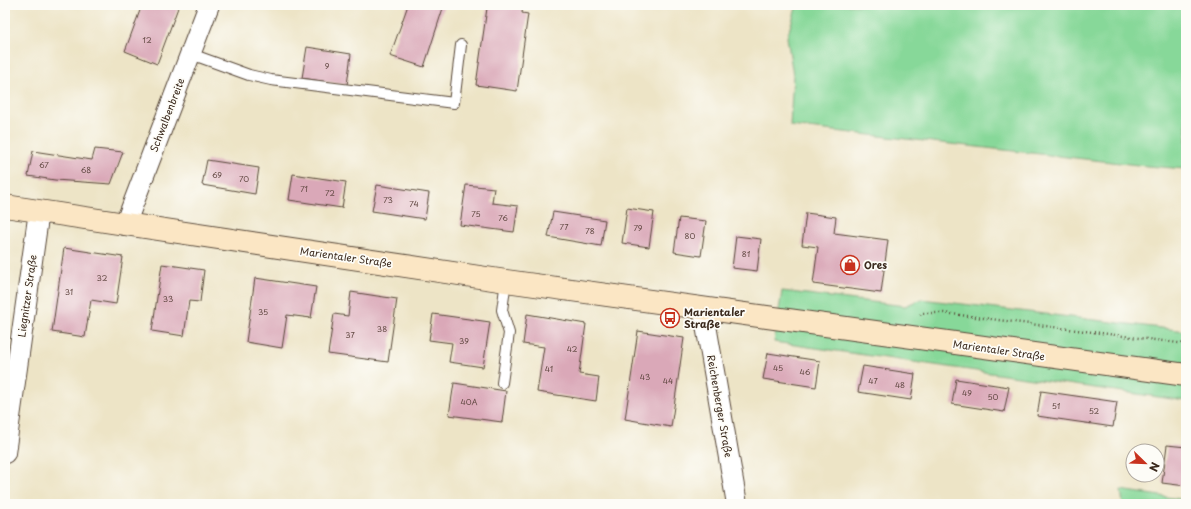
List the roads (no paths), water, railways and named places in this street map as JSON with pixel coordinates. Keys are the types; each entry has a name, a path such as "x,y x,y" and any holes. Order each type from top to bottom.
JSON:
{"main road":[{"name":"Marientaler Straße","path":"5,206 506,281 901,337 1186,375"}],"street":[{"name":"Schwalbenbreite","path":"125,225 209,5"},
{"name":"Liegnitzer Straße","path":"5,453 39,211"},
{"name":"Reichenberger Straße","path":"703,308 737,504"}],"lane":[{"path":"191,54 249,75 271,80 454,103 461,45"},
{"path":"502,384 509,333 502,310 506,281"}],"place":[{"name":"Ores","path":"850,265"},
{"name":"Marientaler Straße","path":"670,318"}]}
